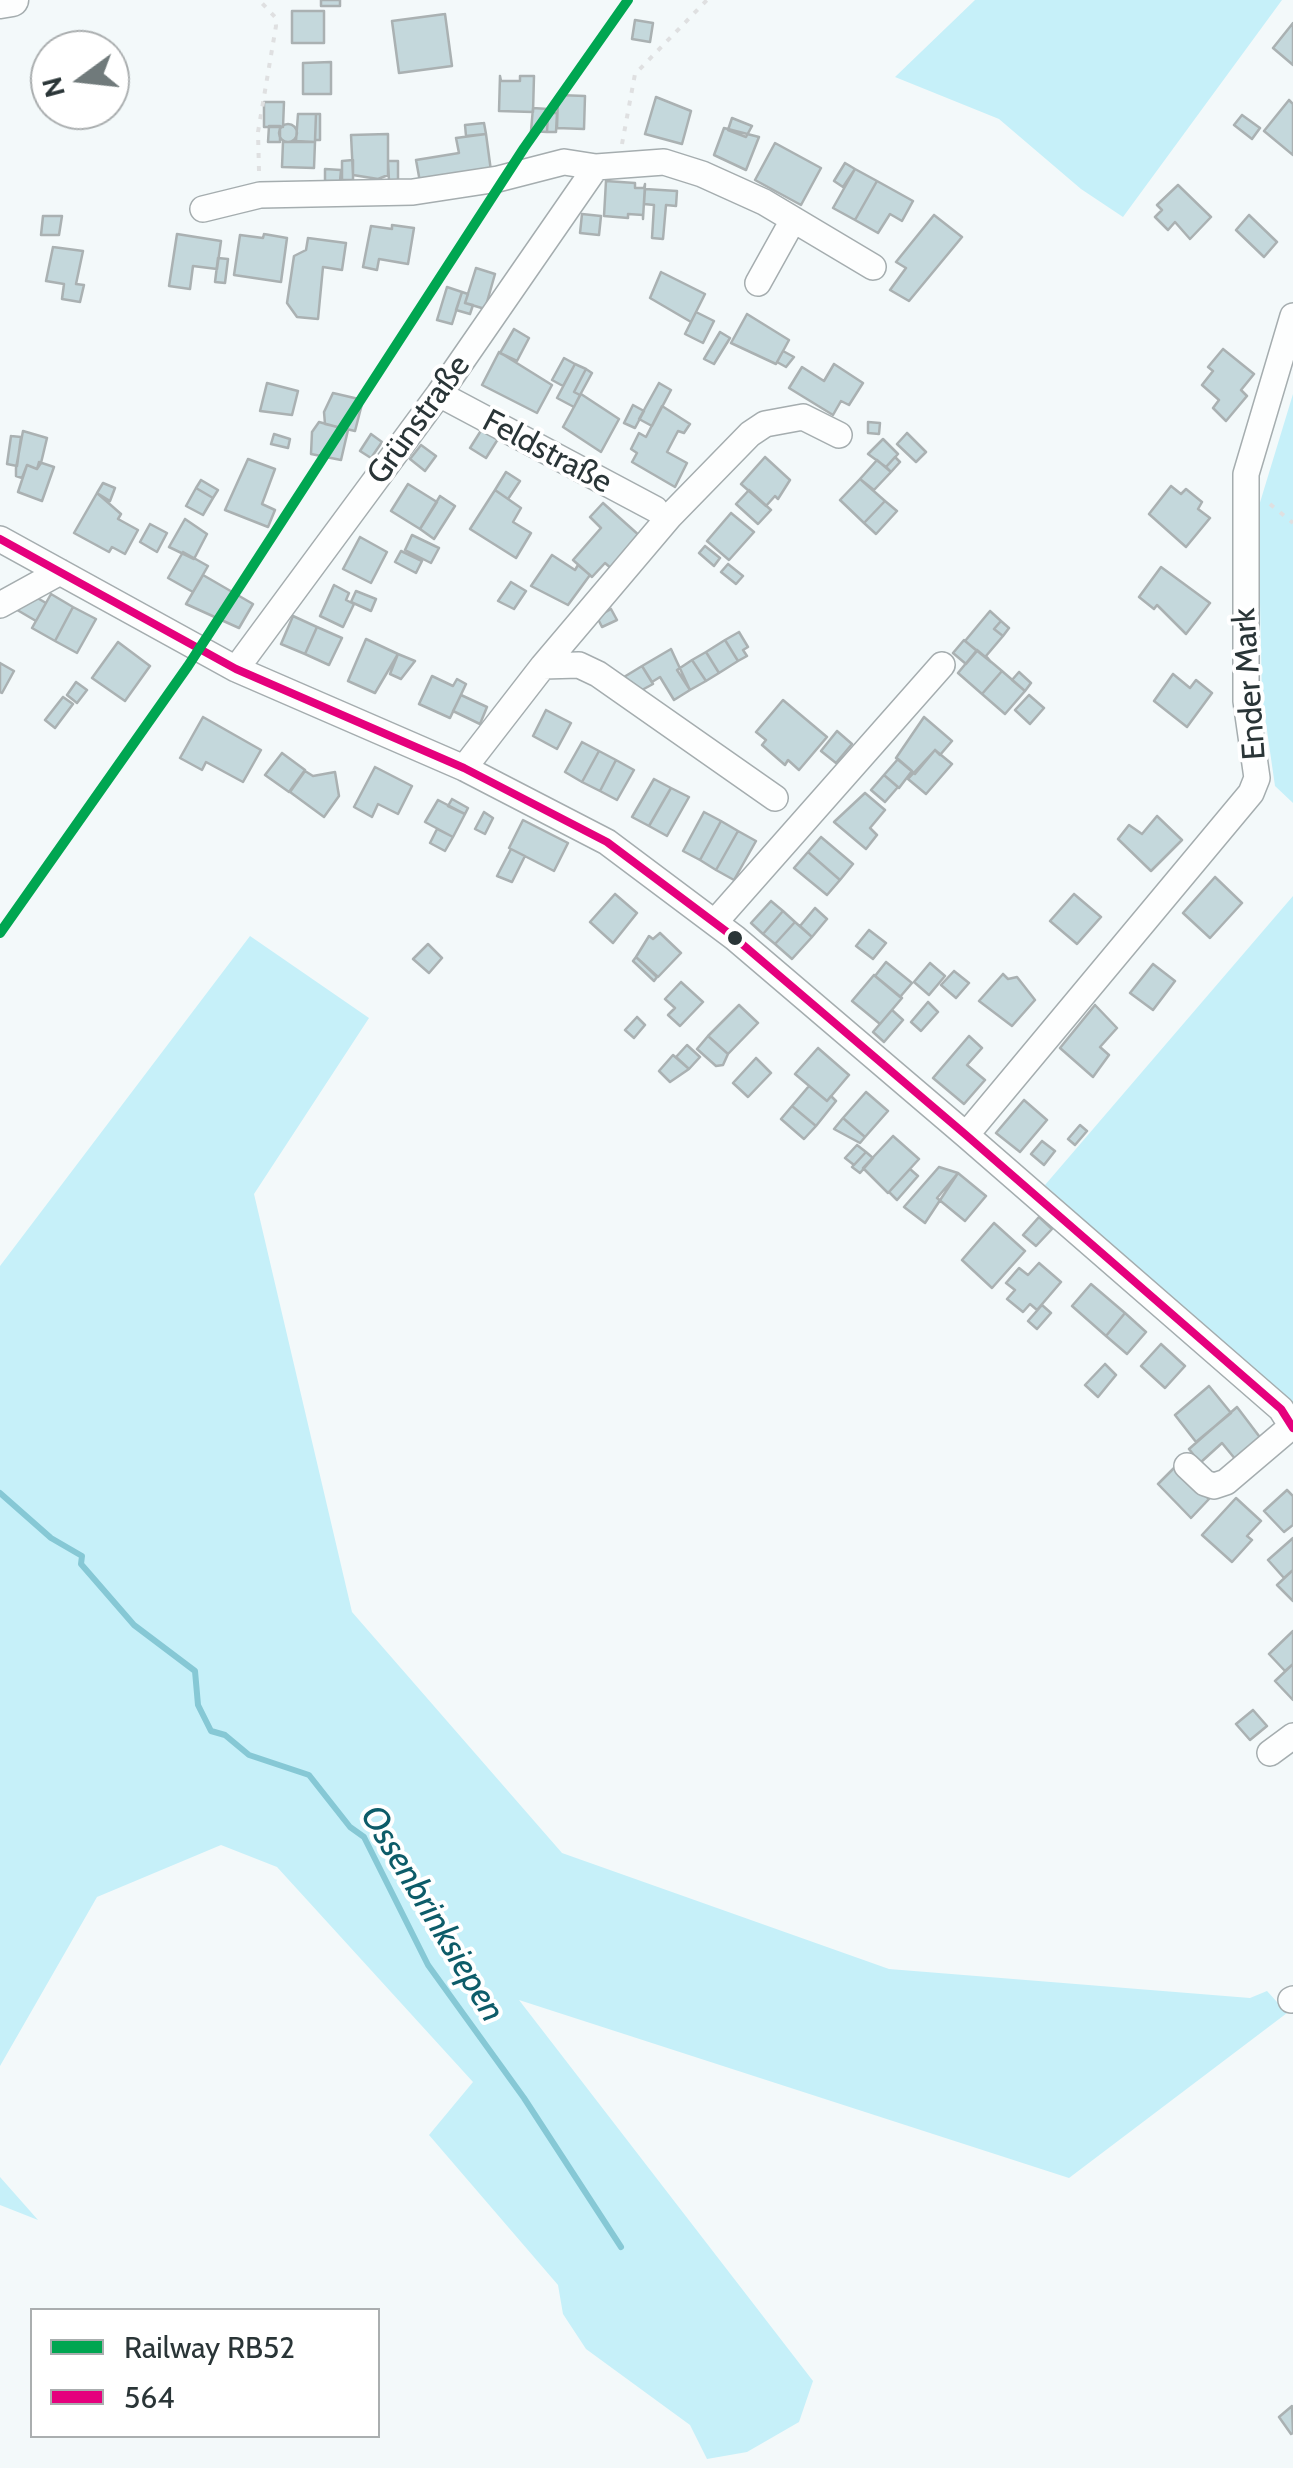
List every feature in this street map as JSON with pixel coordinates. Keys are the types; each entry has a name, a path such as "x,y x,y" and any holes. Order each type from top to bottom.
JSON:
{"main road":[{"path":"0,2 12,0"}],"street":[{"path":"203,209 260,196 413,192 498,179 564,162 664,162 690,170 793,220 873,267"},
{"name":"Grünstraße","path":"236,669 607,165"},
{"path":"758,283 793,220"},
{"name":"Ender Mark","path":"966,1135 1251,793 1257,778 1246,702 1246,474 1293,316"},
{"name":"Feldstraße","path":"439,394 654,510"},
{"path":"464,768 542,666 670,516 750,434 765,424 803,417 839,435"},
{"path":"0,539 236,669 464,768 606,842 715,922 1281,1409 1292,1427 1226,1482 1214,1486 1204,1483 1187,1466"},
{"path":"0,606 60,572"},
{"path":"542,666 580,665 598,674 775,798"},
{"path":"715,922 942,665"},
{"path":"1270,1753 1293,1736"}],"path":[{"path":"259,0 274,17 276,26 258,132 260,196"},
{"path":"607,165 636,74 707,0"}],"shaded area":[{"path":"975,0 1282,0 1123,217 1081,189 999,119 895,77"},
{"path":"1293,394 1293,803 1275,786 1262,696 1258,509"},
{"path":"1293,896 1293,1407 1045,1185"},
{"path":"250,936 369,1018 254,1194 352,1612 562,1853 889,1969 1250,1998 1267,1991 1287,2013 1069,2178 519,2000 813,2381 799,2422 747,2452 707,2459 690,2425 586,2349 563,2314 558,2285 429,2135 473,2082 277,1867 221,1845 97,1897 0,2066 0,1266"},
{"path":"0,2177 38,2220 0,2205"}],"building":[{"path":"321,0 340,0 340,6 321,6"},
{"path":"292,11 324,11 324,43 292,43"},
{"path":"445,14 452,66 399,73 392,21"},
{"path":"635,20 653,23 650,42 632,39"},
{"path":"1293,23 1293,65 1273,48"},
{"path":"331,62 331,94 303,94 303,63"},
{"path":"500,76 501,81 520,81 520,76 534,76 533,112 499,111"},
{"path":"558,95 585,96 584,129 557,128"},
{"path":"656,97 691,111 682,144 645,134"},
{"path":"1289,100 1293,104 1293,155 1264,131"},
{"path":"264,102 284,102 283,127 264,127"},
{"path":"533,108 548,109 547,132 531,131"},
{"path":"548,113 557,113 556,132 547,132"},
{"path":"298,114 316,114 315,142 296,141"},
{"path":"316,114 320,114 320,140 315,140"},
{"path":"1242,115 1260,128 1252,139 1234,125"},
{"path":"732,118 752,126 746,137 728,130"},
{"path":"484,123 486,134 466,136 465,125"},
{"path":"288,124 295,126 295,140 288,142 281,140 279,133 281,126"},
{"path":"269,126 280,126 280,142 268,142"},
{"path":"724,128 759,137 746,170 714,155"},
{"path":"388,134 388,175 378,179 353,175 351,135"},
{"path":"486,134 491,171 420,182 416,160 459,153 456,138"},
{"path":"283,142 315,142 314,168 282,167"},
{"path":"775,143 821,168 801,205 755,180"},
{"path":"353,160 353,180 342,180 342,161"},
{"path":"388,161 398,161 398,180 389,181"},
{"path":"845,163 855,169 843,187 834,181"},
{"path":"325,169 341,170 340,181 325,181"},
{"path":"855,169 877,181 855,220 833,208"},
{"path":"606,181 635,183 635,188 644,188 645,184 643,219 643,215 604,216"},
{"path":"877,181 913,201 902,221 890,214 878,233 855,220"},
{"path":"1178,185 1211,217 1190,239 1175,222 1168,230 1155,217 1162,210 1157,205"},
{"path":"645,189 677,191 676,206 666,205 663,239 652,238 654,205 644,204"},
{"path":"582,214 601,216 599,235 580,233"},
{"path":"934,215 962,237 909,301 890,290 906,268 896,262"},
{"path":"1249,215 1277,242 1264,257 1236,230"},
{"path":"43,216 62,216 59,235 41,235"},
{"path":"392,225 414,228 408,264 379,259 377,270 363,267 371,226 392,229"},
{"path":"177,234 221,241 217,269 193,266 190,289 169,286"},
{"path":"264,234 287,238 281,282 234,275 240,235 263,238"},
{"path":"308,238 346,243 342,270 323,267 318,319 297,317 287,303 294,256 306,250"},
{"path":"53,247 83,251 76,284 84,285 80,302 62,299 64,284 46,281"},
{"path":"218,258 228,259 225,283 215,282"},
{"path":"476,268 495,274 485,309 465,303"},
{"path":"661,272 705,294 691,322 650,298"},
{"path":"447,287 462,292 452,324 437,320"},
{"path":"462,292 468,294 465,303 473,305 470,314 456,310"},
{"path":"696,312 714,321 703,343 685,334"},
{"path":"747,314 789,340 776,364 731,343"},
{"path":"514,329 529,338 517,361 500,353"},
{"path":"720,332 730,338 714,364 704,359"},
{"path":"1223,349 1254,374 1241,390 1247,396 1226,421 1213,408 1219,400 1202,385 1213,371 1208,367"},
{"path":"783,351 794,357 786,367 777,362"},
{"path":"499,352 552,385 537,413 482,385"},
{"path":"564,358 575,364 563,386 552,380"},
{"path":"575,364 586,369 574,392 580,395 574,407 557,398"},
{"path":"834,364 863,383 849,405 841,401 833,415 789,388 802,367 824,381"},
{"path":"586,369 592,373 580,395 574,392"},
{"path":"267,383 298,391 292,415 260,411"},
{"path":"659,383 671,390 652,426 639,419"},
{"path":"333,393 363,400 355,431 325,424 324,412"},
{"path":"581,394 619,419 601,452 563,427"},
{"path":"633,405 644,411 635,428 624,423"},
{"path":"662,406 690,424 684,433 678,431 667,452 687,463 675,487 632,462 637,453 631,449 639,433 646,437"},
{"path":"319,422 348,430 341,460 311,454 312,432"},
{"path":"868,422 880,423 879,434 868,433"},
{"path":"482,429 498,439 486,458 470,448"},
{"path":"23,431 47,438 41,463 37,469 27,465 22,478 16,476 16,468"},
{"path":"907,433 926,452 916,462 897,444"},
{"path":"274,434 290,439 288,448 271,444"},
{"path":"371,434 382,442 371,458 360,451"},
{"path":"11,436 21,437 17,466 7,464"},
{"path":"883,439 898,454 886,467 868,454"},
{"path":"421,445 436,456 425,471 410,459"},
{"path":"765,457 790,480 778,499 775,496 766,506 741,484"},
{"path":"895,457 900,462 891,472 886,467"},
{"path":"248,459 275,469 262,504 275,510 268,527 225,510"},
{"path":"877,460 891,472 874,490 860,479"},
{"path":"39,462 54,467 42,501 18,492 27,465 37,469"},
{"path":"506,472 520,481 508,499 495,490"},
{"path":"860,479 885,501 864,523 840,500"},
{"path":"201,480 218,490 213,498 196,488"},
{"path":"103,483 115,488 110,501 97,493"},
{"path":"408,484 437,502 420,529 391,511"},
{"path":"1171,486 1181,494 1186,489 1202,502 1198,509 1210,518 1186,547 1149,514"},
{"path":"196,488 213,498 203,515 186,506"},
{"path":"495,490 521,508 513,522 531,533 516,558 470,529"},
{"path":"749,490 771,510 758,524 736,504"},
{"path":"97,493 121,514 118,519 138,530 125,554 112,547 109,552 74,533"},
{"path":"440,496 455,506 434,539 420,529"},
{"path":"885,501 897,511 876,534 864,523"},
{"path":"603,503 641,537 612,569 605,563 592,577 573,560 601,528 590,517"},
{"path":"731,513 754,532 729,560 707,541"},
{"path":"185,519 207,534 194,559 169,547"},
{"path":"150,524 167,533 157,552 140,542"},
{"path":"412,535 439,548 431,563 405,550"},
{"path":"360,537 387,552 371,583 343,569"},
{"path":"705,546 720,558 714,566 699,553"},
{"path":"401,551 422,561 416,573 395,562"},
{"path":"183,552 208,566 193,592 168,578"},
{"path":"552,555 575,570 578,565 590,575 568,605 531,586"},
{"path":"728,564 743,576 736,584 721,572"},
{"path":"1161,567 1210,603 1186,634 1157,605 1154,609 1139,597"},
{"path":"203,575 253,604 239,628 186,604"},
{"path":"511,582 526,591 514,609 498,601"},
{"path":"334,585 349,593 346,600 354,604 343,627 320,616"},
{"path":"356,591 376,599 371,611 351,602"},
{"path":"27,592 46,603 36,621 7,604"},
{"path":"51,594 73,607 55,641 32,628"},
{"path":"73,607 96,619 77,653 55,641"},
{"path":"611,609 617,620 602,627 597,617"},
{"path":"990,611 1001,621 994,629 1003,636 986,656 991,662 965,641"},
{"path":"293,616 317,627 305,654 281,644"},
{"path":"1001,621 1009,628 1003,636 994,629"},
{"path":"317,627 342,638 329,665 305,654"},
{"path":"739,632 748,647 743,650 747,656 738,661 725,640"},
{"path":"366,639 398,654 375,693 348,681"},
{"path":"725,640 738,661 719,673 706,652"},
{"path":"964,640 977,651 966,664 953,653"},
{"path":"118,642 150,666 125,701 92,678"},
{"path":"671,649 690,690 674,700 660,677 652,682 642,666"},
{"path":"977,650 1002,671 982,694 958,673"},
{"path":"706,652 719,673 706,681 692,660"},
{"path":"398,654 415,661 401,679 390,674"},
{"path":"692,660 706,681 690,690 677,670"},
{"path":"0,663 14,671 2,693 0,692"},
{"path":"642,666 653,684 642,690 624,677"},
{"path":"1002,671 1025,691 1005,714 982,694"},
{"path":"1019,672 1031,683 1025,691 1012,680"},
{"path":"1173,674 1190,688 1196,680 1212,693 1187,727 1154,701"},
{"path":"432,676 453,686 457,679 466,684 450,718 419,704"},
{"path":"76,682 87,690 77,703 67,695"},
{"path":"461,695 487,707 480,724 453,711"},
{"path":"1029,695 1044,708 1030,724 1015,710"},
{"path":"63,697 73,704 55,728 45,720"},
{"path":"783,700 827,737 799,770 788,760 785,765 762,745 766,740 756,732"},
{"path":"546,710 571,723 557,749 533,736"},
{"path":"203,717 261,750 243,782 206,762 202,770 180,758"},
{"path":"924,717 952,741 940,755 935,750 915,774 896,758"},
{"path":"837,731 852,744 836,763 821,751"},
{"path":"582,742 599,751 582,782 565,772"},
{"path":"935,750 952,764 926,794 908,779"},
{"path":"599,751 616,760 600,791 582,782"},
{"path":"282,753 305,770 289,792 265,775"},
{"path":"898,759 912,771 899,788 884,775"},
{"path":"616,760 634,770 617,800 600,791"},
{"path":"375,767 412,786 398,814 378,804 372,817 354,807"},
{"path":"305,771 313,776 335,772 339,796 324,817 290,792"},
{"path":"884,775 898,787 885,802 871,790"},
{"path":"654,779 671,788 649,826 632,817"},
{"path":"671,788 689,797 667,836 649,826"},
{"path":"865,793 885,810 870,828 877,835 866,849 834,822"},
{"path":"452,799 468,808 465,814 448,806"},
{"path":"438,800 465,814 453,837 425,822"},
{"path":"484,812 493,818 485,834 475,829"},
{"path":"704,812 721,821 700,860 683,851"},
{"path":"1157,816 1182,840 1151,871 1118,839 1129,825 1142,834"},
{"path":"523,820 568,843 554,871 509,848"},
{"path":"721,821 738,831 716,870 700,860"},
{"path":"437,829 453,837 445,851 430,843"},
{"path":"738,831 756,841 734,880 716,870"},
{"path":"821,837 853,864 840,880 808,852"},
{"path":"511,849 525,856 512,882 497,876"},
{"path":"808,852 840,880 827,895 794,868"},
{"path":"1215,877 1242,903 1210,938 1183,913"},
{"path":"615,894 637,913 613,943 590,922"},
{"path":"1074,894 1101,917 1077,944 1050,921"},
{"path":"771,901 783,911 763,934 751,923"},
{"path":"815,908 827,919 812,937 800,926"},
{"path":"783,911 795,922 775,944 763,934"},
{"path":"795,922 812,937 792,959 775,944"},
{"path":"869,930 886,943 873,959 856,946"},
{"path":"660,933 681,953 658,977 636,957 649,936 653,939"},
{"path":"428,944 442,958 429,973 413,959"},
{"path":"636,957 657,977 654,981 633,961"},
{"path":"886,962 912,983 900,997 875,976"},
{"path":"930,963 945,976 929,995 914,982"},
{"path":"1153,964 1175,981 1153,1010 1130,993"},
{"path":"954,971 969,983 956,998 941,985"},
{"path":"1003,974 1008,979 1017,977 1035,1000 1012,1026 979,1001"},
{"path":"874,975 902,998 880,1024 852,1001"},
{"path":"681,982 703,1002 680,1026 668,1015 675,1008 665,999"},
{"path":"928,1002 938,1012 921,1031 911,1022"},
{"path":"739,1005 758,1023 728,1054 708,1036"},
{"path":"1095,1005 1117,1028 1100,1047 1109,1055 1093,1077 1060,1048"},
{"path":"892,1010 903,1020 884,1042 873,1032"},
{"path":"637,1017 645,1025 634,1038 625,1030"},
{"path":"708,1036 728,1054 723,1065 716,1066 697,1049"},
{"path":"969,1036 982,1048 967,1065 985,1080 964,1104 933,1078"},
{"path":"687,1045 700,1057 689,1069 676,1057"},
{"path":"818,1048 849,1075 827,1101 795,1074"},
{"path":"673,1055 689,1069 670,1082 659,1071"},
{"path":"756,1058 771,1073 748,1097 733,1083"},
{"path":"809,1086 827,1101 831,1096 836,1101 816,1126 792,1106"},
{"path":"866,1092 888,1111 865,1137 843,1118"},
{"path":"1024,1100 1047,1120 1020,1152 996,1133"},
{"path":"792,1106 816,1126 804,1139 781,1119"},
{"path":"843,1118 865,1137 860,1143 834,1129"},
{"path":"1080,1125 1087,1131 1075,1145 1068,1139"},
{"path":"893,1136 919,1159 888,1193 863,1168"},
{"path":"1042,1141 1055,1151 1044,1165 1031,1154"},
{"path":"857,1145 866,1152 854,1165 845,1158"},
{"path":"866,1152 873,1158 860,1173 852,1167"},
{"path":"939,1167 958,1173 925,1223 904,1207"},
{"path":"910,1169 918,1176 897,1200 889,1192"},
{"path":"958,1173 986,1196 965,1221 937,1198"},
{"path":"1039,1217 1052,1229 1036,1246 1023,1235"},
{"path":"994,1223 1025,1251 992,1288 962,1260"},
{"path":"1039,1263 1061,1282 1037,1310 1030,1304 1023,1312 1007,1299 1015,1290 1006,1283 1019,1268 1028,1275"},
{"path":"1091,1284 1125,1313 1106,1336 1072,1306"},
{"path":"1042,1305 1051,1313 1037,1329 1028,1321"},
{"path":"1125,1313 1146,1332 1127,1354 1106,1336"},
{"path":"1161,1344 1185,1366 1165,1388 1141,1366"},
{"path":"1105,1364 1116,1375 1098,1397 1085,1385"},
{"path":"1209,1386 1231,1413 1196,1442 1175,1415"},
{"path":"1237,1407 1262,1440 1236,1460 1222,1443 1200,1463 1189,1449"},
{"path":"1176,1466 1209,1499 1191,1518 1158,1484"},
{"path":"1287,1490 1293,1496 1293,1525 1284,1532 1264,1511"},
{"path":"1236,1498 1261,1521 1247,1536 1252,1540 1232,1562 1202,1535"},
{"path":"1293,1538 1293,1570 1284,1578 1268,1560"},
{"path":"1293,1570 1293,1601 1277,1585"},
{"path":"1293,1631 1293,1664 1285,1671 1269,1654"},
{"path":"1293,1664 1293,1700 1275,1681"},
{"path":"1253,1710 1267,1726 1250,1740 1236,1724"},
{"path":"1292,2406 1293,2433 1291,2434 1279,2417"}],"waterway":[{"name":"Ossenbrinksiepen","path":"0,1493 51,1538 82,1556 81,1564 134,1625 195,1671 198,1705 211,1731 225,1735 249,1755 309,1775 350,1827 364,1837 428,1965 524,2098 621,2247"}],"rail line":[{"name":"RB52","path":"0,933 188,666 524,148 628,0"}],"transit line":[{"name":"564","path":"0,539 236,669 464,768 607,842 735,938 966,1135 1281,1409 1293,1428"}]}
